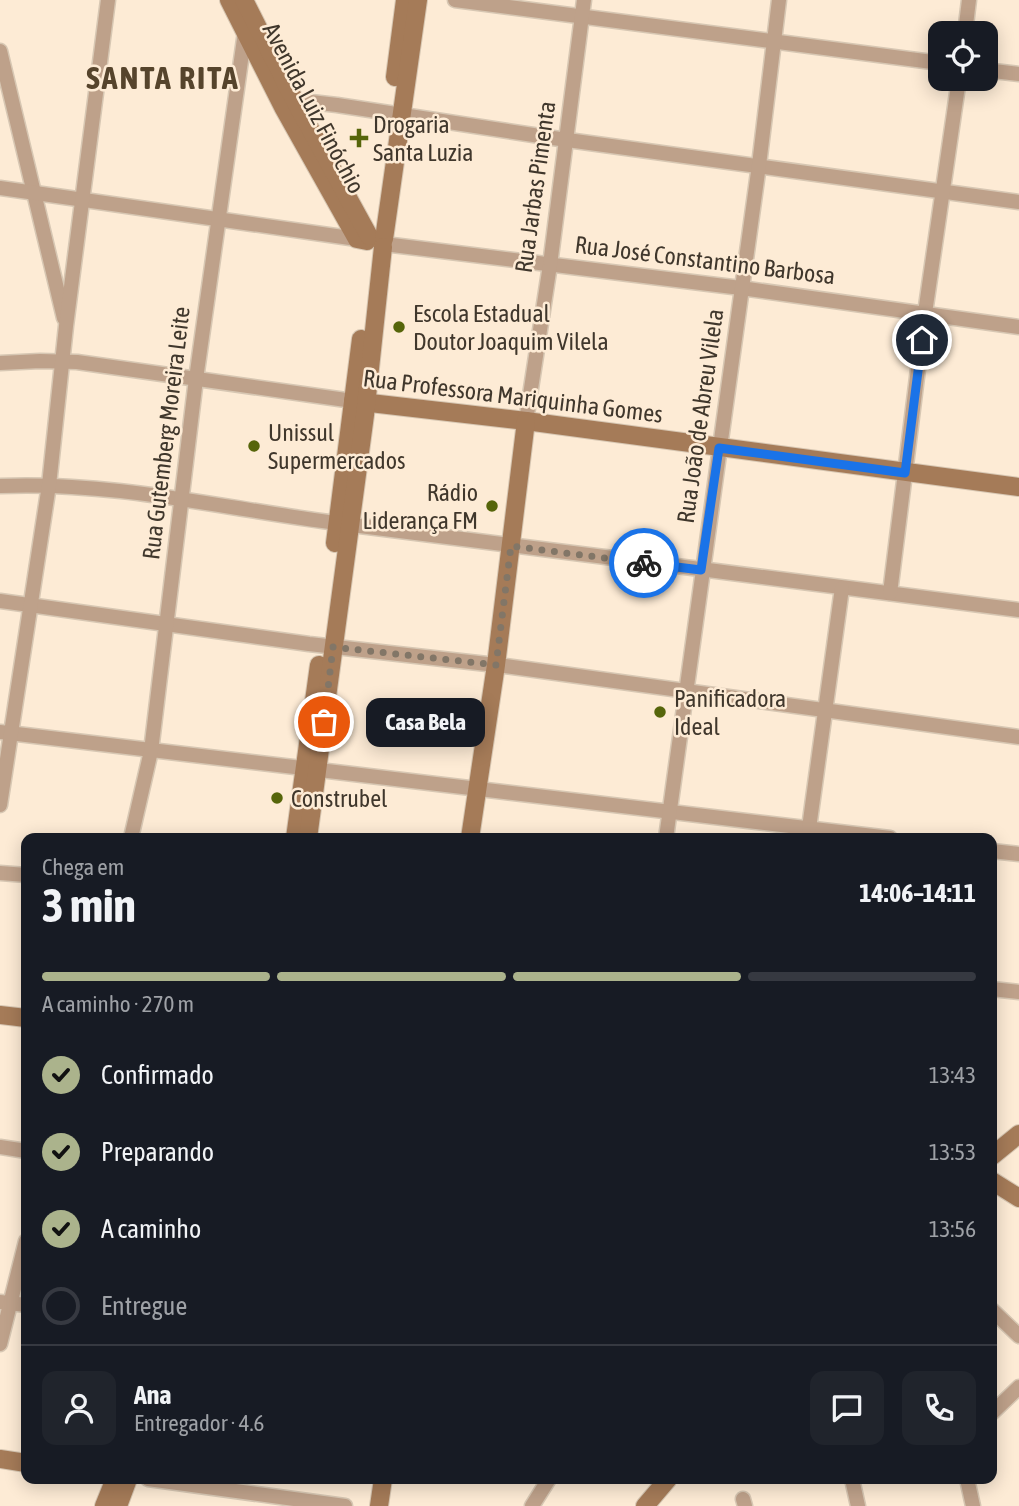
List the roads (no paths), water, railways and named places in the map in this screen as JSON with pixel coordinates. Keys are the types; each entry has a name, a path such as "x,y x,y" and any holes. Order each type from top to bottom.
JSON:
{"street":[{"path":"0,804 5,733 49,485 66,326 108,0"},
{"name":"Avenida Luiz Finóchio","path":"229,0 245,32 374,241"},
{"path":"397,115 405,0"},
{"path":"308,833 311,771 360,402 374,241 418,0"},
{"path":"455,0 928,61"},
{"name":"Rua Jarbas Pimenta","path":"471,833 496,665 526,421 550,265 584,0"},
{"name":"Rua João de Abreu Vilela","path":"667,833 759,165 779,0"},
{"path":"966,21 969,0"},
{"path":"245,32 247,3"},
{"name":"Avenida Luiz Finóchio","path":"247,3 290,105"},
{"name":"Rua Gutemberg Moreira Leite","path":"132,833 151,751 196,379 245,32"},
{"path":"0,51 66,326"},
{"path":"998,71 1019,74"},
{"path":"890,593 925,313 957,91"},
{"path":"290,105 322,104 1019,202"},
{"name":"Rua José Constantino Barbosa","path":"0,188 1019,327"},
{"name":"Rua Professora Mariquinha Gomes","path":"0,363 62,361 1019,486"},
{"path":"0,486 96,488 344,524 1019,610"},
{"path":"809,828 842,588"},
{"path":"0,601 327,646 496,665 1019,737"},
{"path":"5,733 850,833"},
{"path":"296,833 311,771"},
{"path":"997,852 1019,854"},
{"path":"0,873 21,875"},
{"path":"997,990 1019,992"},
{"path":"0,1015 21,1017"},
{"path":"997,1148 1019,1134"},
{"path":"0,1147 21,1149"},
{"path":"997,1184 1019,1198"},
{"path":"0,1344 5,1303 21,1256"},
{"path":"997,1316 1019,1336"},
{"path":"997,1408 1019,1387"},
{"path":"0,1459 21,1462"},
{"path":"104,1506 113,1484"},
{"path":"118,1506 126,1484"},
{"path":"184,1484 345,1506"},
{"path":"379,1506 382,1484"},
{"path":"532,1506 546,1484"},
{"path":"645,1506 664,1484"},
{"path":"853,1484 858,1506"},
{"path":"968,1484 973,1506"}],"place":[{"name":"Drogaria Santa Luzia","path":"359,138"},
{"name":"Escola Estadual Doutor Joaquim Vilela","path":"399,327"},
{"name":"Unissul Supermercados","path":"254,446"},
{"name":"Rádio Liderança FM","path":"492,506"},
{"name":"Panificadora Ideal","path":"660,712"},
{"name":"Casa Bela","path":"324,722"},
{"name":"Construbel","path":"277,798"}],"district":[{"name":"SANTA RITA","path":"163,77"}]}
